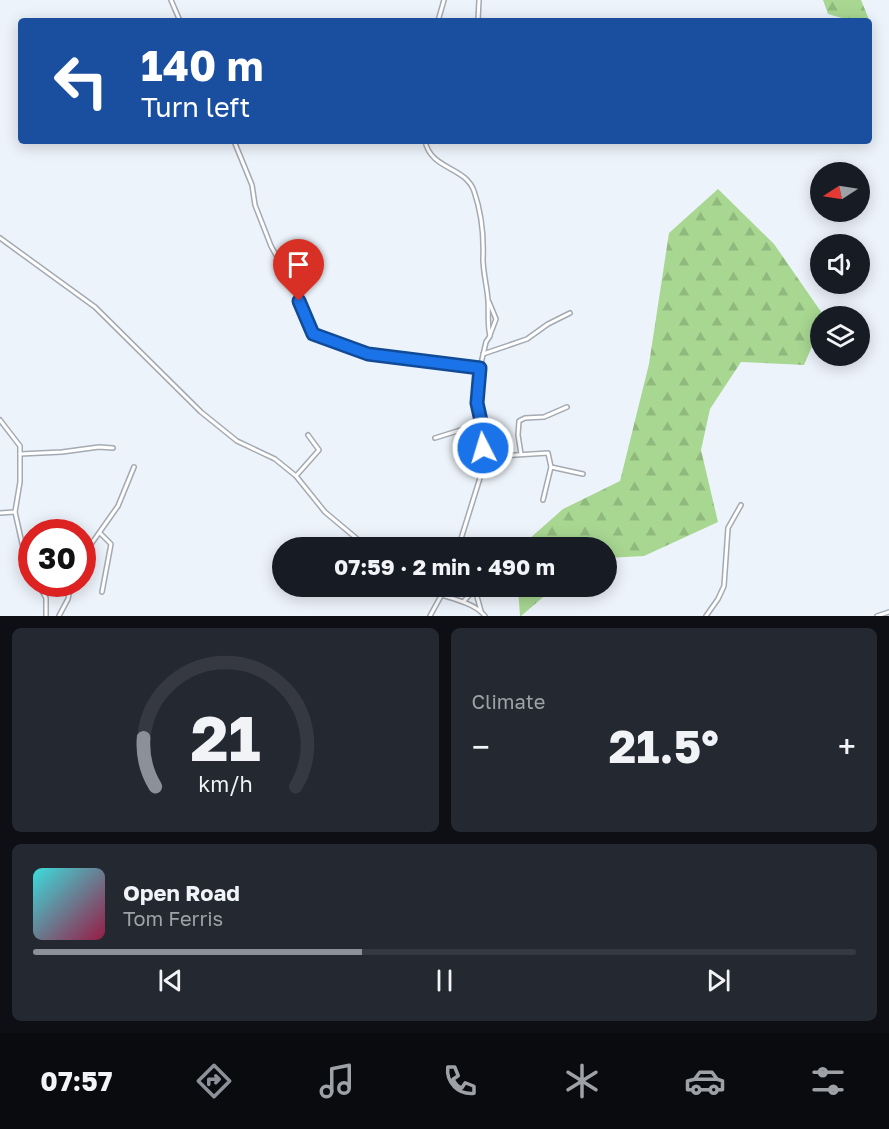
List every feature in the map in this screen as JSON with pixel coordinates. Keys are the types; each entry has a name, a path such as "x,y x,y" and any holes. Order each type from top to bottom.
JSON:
{"street":[{"path":"171,0 179,18"},
{"path":"439,18 444,0"},
{"path":"478,18 479,0"},
{"path":"235,144 252,185 255,205 271,246 292,284 313,334 368,354 480,368"},
{"path":"426,144 434,159 455,170 473,187 483,228 485,247 483,260 490,336"},
{"path":"0,238 95,307 201,412 237,441 275,459 296,476 325,512 355,537"},
{"path":"462,537 484,465 483,430 477,403 483,354 496,319 488,300"},
{"path":"483,354 527,339 548,324 570,313"},
{"path":"521,454 518,435 519,421 525,418 544,417 567,406"},
{"path":"0,420 20,446 20,483 15,512 18,525"},
{"path":"435,438 467,428 483,430"},
{"path":"296,476 320,450 308,435"},
{"path":"20,454 99,447 113,448"},
{"path":"484,465 502,456 548,453 551,467 543,500"},
{"path":"96,538 118,506 134,467"},
{"path":"551,467 583,474"},
{"path":"706,616 724,586 728,528 741,505"},
{"path":"0,513 15,512"},
{"path":"100,533 111,544 102,592"},
{"path":"45,597 46,616"},
{"path":"59,616 68,597"},
{"path":"430,616 440,597"},
{"path":"445,597 463,601 481,611"},
{"path":"463,601 466,597"},
{"path":"477,597 485,616"},
{"path":"877,616 889,613"}],"green space":[{"path":"823,0 861,0 868,18 842,18 828,14"},
{"path":"718,189 774,244 817,306 810,306 810,351 804,365 741,362 710,409 701,450 718,522 644,556 617,557 617,537 531,537 563,509 620,481 649,364 669,233"},
{"path":"519,597 543,597 521,616"}],"route":[{"path":"299,301 313,334 326,339 368,354 480,368 477,403 483,430 483,448"}]}
